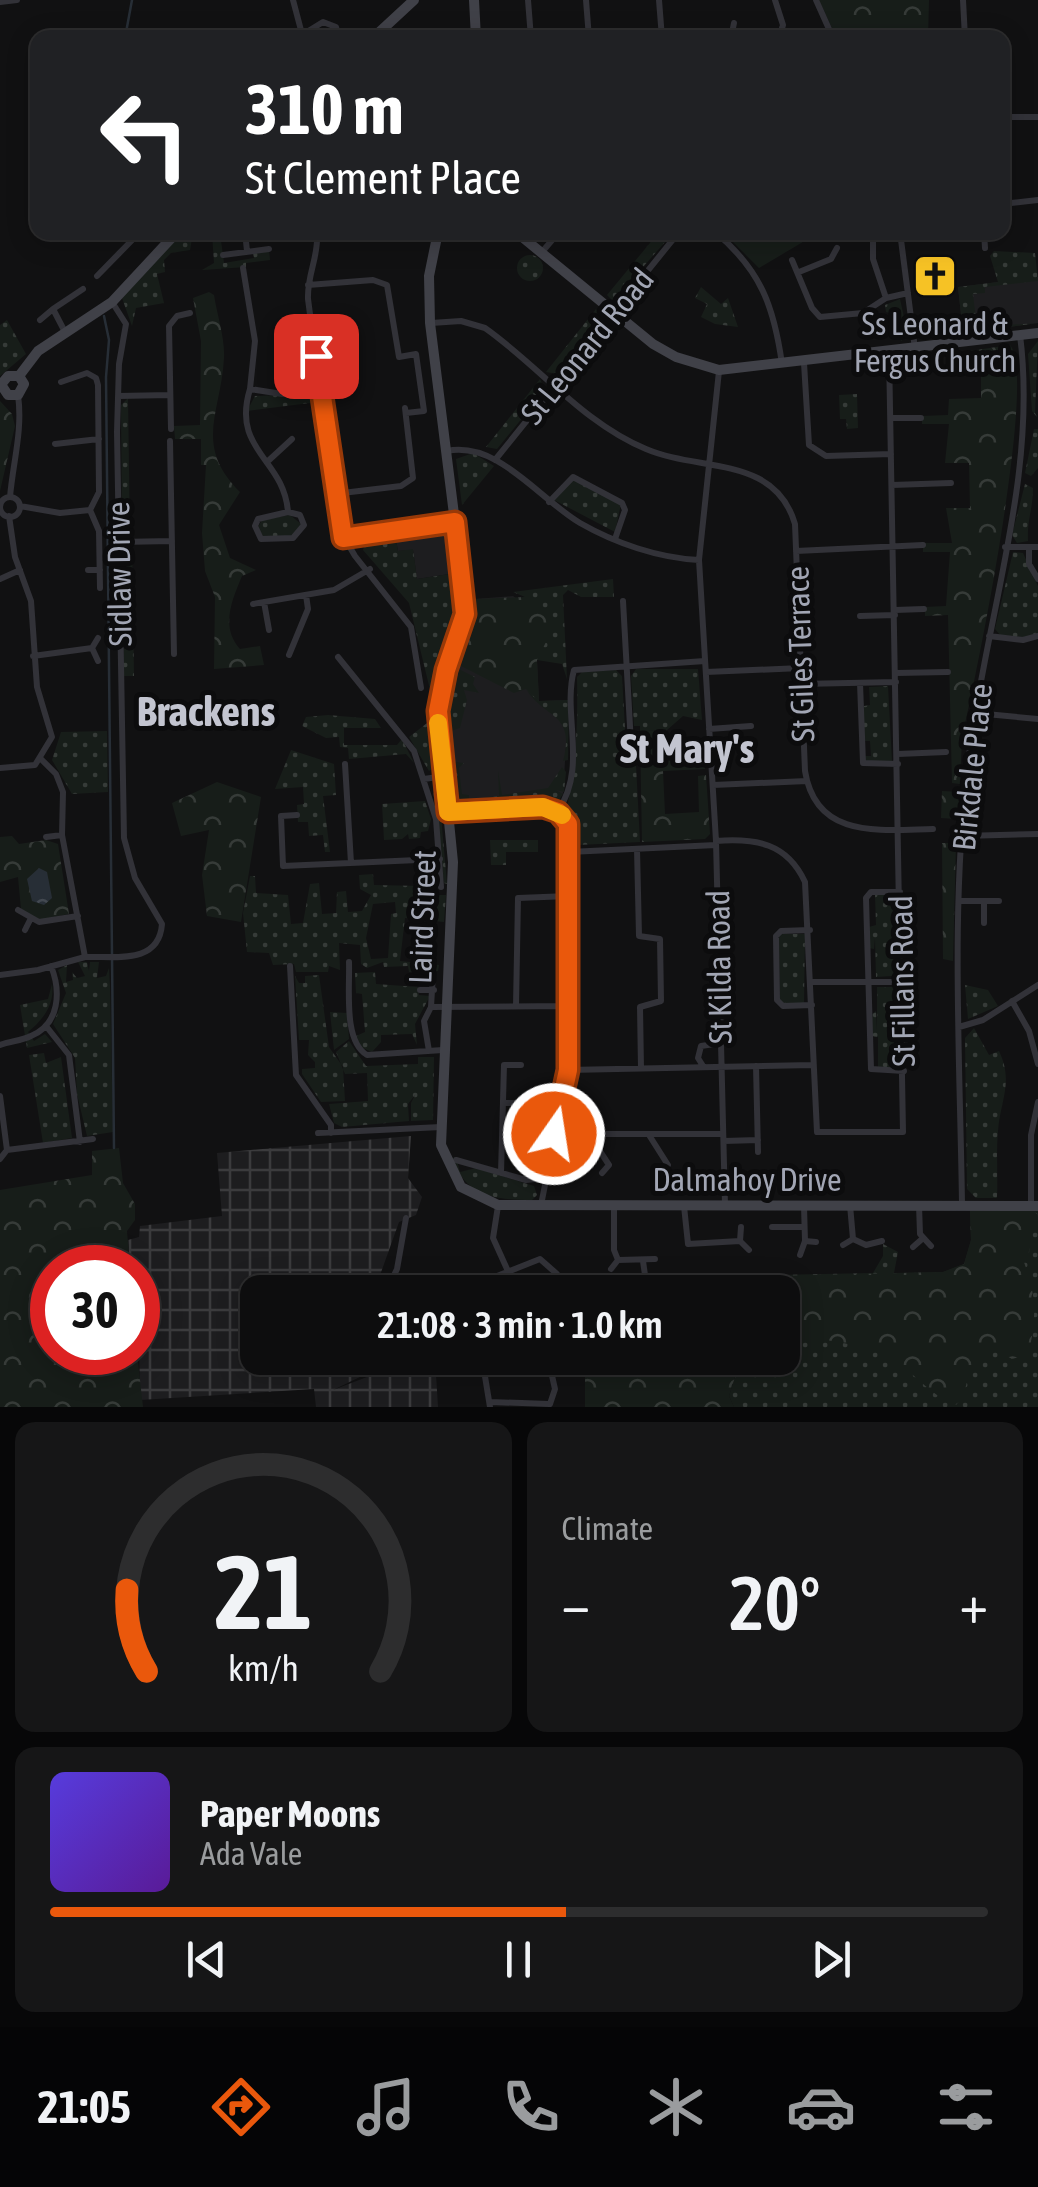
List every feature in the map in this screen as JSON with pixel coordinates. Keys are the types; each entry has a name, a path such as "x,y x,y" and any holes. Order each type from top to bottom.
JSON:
{"street":[{"path":"0,2 17,0"},
{"path":"294,0 298,30"},
{"path":"382,30 414,0"},
{"path":"474,0 476,30"},
{"path":"528,0 530,30"},
{"path":"586,0 588,30"},
{"path":"659,0 661,30"},
{"path":"775,0 781,30"},
{"path":"816,0 829,30"},
{"path":"963,0 965,30"},
{"path":"309,30 323,22 337,30"},
{"path":"733,30 734,23"},
{"path":"386,26 388,30"},
{"path":"1010,117 1038,117"},
{"path":"1010,203 1038,200"},
{"path":"97,276 132,240"},
{"path":"18,376 30,358 112,302 170,240"},
{"path":"245,240 247,252"},
{"path":"317,240 319,251 308,285 343,538 412,627 420,688"},
{"name":"Laird Street","path":"436,240 429,276 430,323 465,614 440,691 454,886 444,1006 440,1127 444,1156 461,1186"},
{"path":"526,240 676,358 720,370 782,366 1038,333"},
{"path":"542,252 552,240"},
{"name":"St Leonard Road","path":"495,460 672,240"},
{"path":"725,240 763,284 776,324 782,366"},
{"path":"873,240 869,259 886,298"},
{"path":"901,240 915,348"},
{"path":"985,240 986,248"},
{"path":"223,255 268,248"},
{"path":"799,272 830,259 837,248"},
{"path":"792,260 812,308 820,317 863,313 886,298 908,293"},
{"path":"243,268 249,278 256,341 244,421 250,442 284,484 288,512"},
{"path":"308,285 372,280 387,285 394,351 399,356 416,354 424,411 404,414 414,470 407,484 334,494"},
{"path":"40,320 84,289"},
{"name":"Sidlaw Drive","path":"0,975 85,957 120,956 153,949 162,924 135,878 125,847 118,396 126,324 112,302"},
{"path":"53,310 66,333"},
{"path":"171,429 168,326 177,316 190,313"},
{"path":"430,323 460,321 484,328 623,438 669,458 709,466"},
{"name":"Birkdale Place","path":"962,1204 962,836 975,713 1026,421 1020,335"},
{"name":"St Fillans Road","path":"813,1066 817,1132 903,1132 889,352"},
{"path":"804,362 808,446 826,456 892,454"},
{"name":"St Kilda Road","path":"720,370 699,560 716,843 725,1205"},
{"path":"62,382 86,372 96,378 99,492 90,510 99,531 100,588"},
{"path":"18,376 8,376 1,386 8,395 18,395"},
{"path":"10,497 13,460 22,430 18,395 24,388 18,376"},
{"path":"250,389 282,394 320,390"},
{"path":"118,396 170,396"},
{"path":"891,418 921,418"},
{"path":"1026,421 1038,422"},
{"path":"267,462 292,439"},
{"path":"56,444 99,440"},
{"path":"170,441 174,654"},
{"path":"446,451 476,448 549,502 614,539 699,560"},
{"name":"St Giles Terrace","path":"709,466 746,471 778,490 791,512 806,781 817,804 835,821 858,830 900,830"},
{"path":"549,502 573,476 622,503 625,510 614,539"},
{"path":"892,484 952,483"},
{"path":"10,497 20,506 60,512 90,510"},
{"path":"0,768 26,769 42,758 52,732 37,687 33,656 35,624 11,543 9,516 0,508 10,497"},
{"path":"9,516 20,506"},
{"path":"288,512 303,520 298,536 261,539 255,526 258,519 288,512"},
{"path":"343,538 455,522"},
{"path":"119,542 172,540"},
{"path":"796,551 922,545"},
{"path":"1005,547 1034,547 1029,564 1038,579"},
{"path":"253,604 346,585 370,569"},
{"path":"0,578 20,570"},
{"path":"88,570 100,570"},
{"path":"293,652 308,609 306,595"},
{"path":"623,601 619,611 630,744"},
{"path":"264,602 269,630"},
{"path":"860,616 924,609"},
{"path":"989,636 1024,640 1038,636"},
{"path":"92,648 98,638"},
{"path":"33,656 92,648"},
{"path":"92,648 98,661"},
{"path":"338,658 414,750 436,819 441,887"},
{"path":"558,812 568,794 572,767 574,670 705,662"},
{"path":"706,672 800,668"},
{"path":"801,684 860,683 948,672"},
{"path":"860,683 863,764 898,764"},
{"path":"975,713 1038,719"},
{"path":"709,729 751,726"},
{"path":"898,754 946,752"},
{"path":"42,758 61,784 62,835 85,957"},
{"path":"345,764 351,863"},
{"path":"424,778 444,776"},
{"path":"712,785 806,781"},
{"path":"448,812 543,807 558,812 568,824 568,1070 541,1206"},
{"path":"297,815 281,816 283,866 440,859"},
{"path":"900,830 934,829"},
{"path":"962,836 1038,834"},
{"path":"46,837 62,835"},
{"path":"568,1070 813,1066 806,882 792,859 753,840 570,852"},
{"path":"636,849 639,936 660,940 661,1001 640,1007 642,1068"},
{"path":"900,892 871,892 866,898 871,1070 904,1071"},
{"path":"516,1006 516,902 522,896 569,896"},
{"path":"959,902 999,901"},
{"path":"984,902 984,923"},
{"path":"18,910 30,920 78,916"},
{"path":"24,930 30,920"},
{"path":"810,930 778,932 777,969 779,1004 812,1005"},
{"path":"349,962 353,1036 360,1051 368,1055 442,1050"},
{"path":"0,1045 33,1036 46,1026 58,995 50,966"},
{"path":"290,966 296,1075 331,1125 331,1133"},
{"path":"429,1051 424,1036 434,990 433,974"},
{"path":"811,982 902,982"},
{"path":"960,1026 982,1020 1038,986"},
{"path":"420,990 434,990"},
{"path":"1012,1001 1028,1031 1038,1064"},
{"path":"431,1007 569,1006"},
{"path":"46,1026 69,1055 80,1142"},
{"path":"703,1066 698,1058 701,1046 721,1042"},
{"path":"501,1173 504,1065 521,1065"},
{"path":"756,1066 758,1152"},
{"path":"0,1096 7,1150 0,1159"},
{"path":"1035,1206 1031,1135 1038,1102"},
{"path":"504,1103 561,1104"},
{"path":"318,1134 440,1127"},
{"path":"554,1134 758,1140"},
{"path":"648,1134 668,1165 660,1174"},
{"path":"589,1135 609,1165 602,1173"},
{"path":"7,1150 93,1140"},
{"path":"456,1160 526,1180 544,1178"},
{"path":"463,1172 466,1163"},
{"name":"Dalmahoy Drive","path":"461,1186 498,1205 1035,1206"},
{"path":"800,1255 805,1241 804,1204"},
{"path":"850,1204 854,1239"},
{"path":"919,1204 922,1239 931,1246"},
{"path":"498,1205 493,1238 507,1269"},
{"path":"611,1269 618,1260 614,1205"},
{"path":"684,1205 688,1244 740,1240"},
{"path":"394,1275 406,1218"},
{"path":"741,1227 740,1240 749,1250"},
{"path":"772,1227 804,1227"},
{"path":"843,1245 854,1239 879,1243 880,1255"},
{"path":"914,1246 922,1239"},
{"path":"805,1241 816,1242"},
{"path":"496,1275 533,1259 548,1262 556,1275"},
{"path":"618,1260 655,1259"},
{"path":"644,1261 645,1275"},
{"path":"485,1375 490,1404 550,1405 554,1389 551,1375"}],"shaded area":[{"path":"1038,277 1038,323 963,333 958,287"},
{"path":"449,527 456,573 417,579 413,550 398,551 395,534"},
{"path":"513,596 554,626 537,660 539,701 569,700 563,793 558,801 461,807 456,803 446,719 451,679 475,615 475,599"},
{"path":"411,1136 408,1178 422,1197 416,1215 399,1222 380,1275 240,1275 240,1375 364,1375 333,1390 368,1375 436,1375 438,1407 316,1407 314,1389 140,1400 140,1375 160,1375 160,1245 128,1245 128,1240 139,1237 140,1226 222,1216 217,1153"}],"green space":[{"path":"819,0 929,0 928,30 833,30"},
{"path":"176,240 192,240 190,250 171,253 164,260 165,272 157,274 164,303 136,308 132,326 122,298"},
{"path":"212,240 221,240 224,263 254,258 253,253 269,250 270,260 246,263 246,267 202,270 214,263"},
{"path":"652,240 667,240 613,301 607,295"},
{"path":"731,240 806,240 759,268"},
{"path":"994,251 1035,253 1038,281 985,287 985,293 973,294 977,327 1038,323 963,333 958,287 998,282 990,256"},
{"path":"530,255 539,259 543,268 539,277 530,281 521,277 517,268 521,259"},
{"path":"701,287 721,304 728,298 738,327 715,324 701,317 707,304 695,298"},
{"path":"209,292 214,295 224,350 213,443 217,459 240,492 219,525 230,558 256,570 242,576 238,585 230,613 230,632 240,649 260,646 264,665 214,669 215,597 205,571 202,533 206,465 201,465 201,439 175,439 174,426 200,425 201,341 193,298"},
{"path":"900,299 908,336 901,341 897,315 886,312 885,305"},
{"path":"596,309 603,319 558,374 546,372"},
{"path":"7,320 26,354 0,376 0,325"},
{"path":"1038,341 1037,417 1032,411 1028,354"},
{"path":"1010,345 1017,369 1011,469 962,737 960,784 952,783 948,615 925,616 925,607 946,606 950,552 923,552 923,543 952,543 946,508 970,508 969,463 945,463 949,424 922,424 922,416 948,415 949,399 981,398 981,367 956,367 956,353"},
{"path":"540,379 545,390 497,449 486,447"},
{"path":"309,394 318,402 247,411 255,396"},
{"path":"857,394 858,428 847,429 846,419 840,419 839,395"},
{"path":"128,398 130,538 122,531 121,405"},
{"path":"0,401 12,414 15,426 0,491"},
{"path":"1034,429 1038,429 1038,468 1031,476 1025,473"},
{"path":"473,453 494,466 462,505 456,459"},
{"path":"573,479 621,504 615,532 554,500"},
{"path":"1025,484 1033,488 1028,541 1017,543 1012,535"},
{"path":"290,515 301,524 292,536 264,538 258,527 262,520"},
{"path":"395,534 398,551 413,549 417,579 456,573 459,612 436,676 433,702 409,603 363,550 367,538"},
{"path":"132,543 134,676 124,676 123,549"},
{"path":"1013,552 1023,553 1038,586 1038,633 1020,639 1001,636 995,629"},
{"path":"613,579 614,597 581,597 568,590 563,595 567,679 562,664 537,660 525,597 513,592"},
{"path":"525,597 554,626 537,660 539,701 526,689 514,693 457,664 475,615 475,599"},
{"path":"455,667 475,677 473,684 479,693 464,690 467,700 460,728 448,732 446,699"},
{"path":"636,669 698,669 702,720 683,716 667,730 640,731 640,726 634,726 631,676"},
{"path":"616,670 622,676 626,746 635,746 640,842 578,845 566,812 576,746 577,677 582,672"},
{"path":"888,686 892,762 865,762 864,756 871,756 870,741 864,741 864,706 870,705 869,687"},
{"path":"526,689 539,701 569,700 568,760 563,761 566,745 562,725"},
{"path":"306,717 375,719 381,728 344,728 344,745 397,745 402,739 414,763 406,754 349,759 348,748 340,747 339,737 326,738 302,726"},
{"path":"431,720 437,766 429,771 409,737"},
{"path":"667,730 668,747 704,746 705,769 663,771 665,814 699,812 698,776 706,775 710,834 705,839 642,842 640,731"},
{"path":"107,731 108,792 72,794 52,760 61,732"},
{"path":"291,750 334,764 336,795 323,796 330,852 325,852 323,835 309,836 308,822 298,822 297,805 304,804 303,787 275,789"},
{"path":"451,761 464,763 459,768 462,794 469,795 469,800 499,796 498,770 502,795 548,788 562,767 566,772 564,792 556,790 563,794 558,801 461,807 456,803"},
{"path":"432,781 438,781 447,884 444,883"},
{"path":"217,782 261,797 241,922 207,916 202,875 209,830 181,836 172,803"},
{"path":"942,791 960,792 957,819 941,818"},
{"path":"425,801 431,819 428,831 421,832 420,838 409,839 408,834 402,839 384,840 382,804"},
{"path":"12,836 19,844 46,840 58,844 69,914 39,920 21,909 18,877 0,882 0,837"},
{"path":"490,840 538,840 538,852 506,852 506,865 491,865"},
{"path":"942,843 956,843 953,961 943,959"},
{"path":"373,874 374,885 422,886 432,895 446,895 444,922 405,918 400,961 439,965 438,971 409,972 408,966 384,967 383,962 367,968 361,964 360,945 339,943 340,970 329,966 328,972 296,972 294,964 273,965 269,953 247,952 243,913 250,876 255,876 256,893 288,895 291,924 303,923 310,884 319,883 322,914 336,913 337,892 346,891 348,912 362,911 371,895 360,889 359,875","holes":["395,902 396,913 391,914 388,958 371,959 366,938 373,904"]},
{"path":"875,894 895,895 897,972 892,976 876,977 875,938 874,949 869,948 869,927 876,925"},
{"path":"779,934 805,934 804,1003 783,1004 780,999"},
{"path":"78,962 87,962 89,971 90,962 99,962 97,978 106,976 109,968 110,986 113,1132 87,1136 77,1094 75,1058 53,1024 66,993 58,970 67,965 66,982 73,980 72,972 77,978 85,976"},
{"path":"375,972 376,984 418,987 419,995 430,996 415,1024 417,1045 412,1034 381,1035 381,1042 372,1052 360,1047 356,1036 365,1032 362,994 356,993 355,973"},
{"path":"319,975 329,1047 343,1067 345,1101 321,1102 302,1074 302,1069 315,1068 315,1062 308,1055 309,1040 299,1040 295,976 299,983 305,983 305,976"},
{"path":"52,984 47,1011 28,1032 34,1041 45,1034 52,1042 27,1048 20,1005 48,999"},
{"path":"965,985 988,990 998,1006 968,1019"},
{"path":"877,987 893,987 897,992 899,1068 878,1069 878,1037 871,1036 871,1015 876,1011 877,1031"},
{"path":"330,1012 347,1013 349,1039 334,1050"},
{"path":"974,1028 989,1055 999,1051 1005,1072 997,1139 997,1198 976,1198 967,1189 965,1038"},
{"path":"349,1041 366,1066 418,1064 418,1057 434,1057 433,1120 411,1121 415,1095 408,1104 409,1121 342,1127 334,1123 329,1104 368,1101 367,1073 345,1074 336,1052"},
{"path":"44,1053 46,1063 61,1057 72,1138 43,1143 29,1055"},
{"path":"119,1148 123,1183 135,1204 135,1220 127,1231 128,1245 30,1245 30,1375 139,1375 143,1407 0,1407 0,1190 92,1175 92,1151"},
{"path":"456,1157 460,1172 476,1168 534,1186 537,1195 532,1200 518,1200 483,1193 465,1181 452,1158"},
{"path":"1032,1209 1038,1215 1030,1232 1029,1254 1021,1255 1034,1304 1028,1354 1012,1359 993,1348 982,1354 971,1367 956,1405 878,1353 800,1334 800,1275 943,1272 964,1264 971,1240 970,1210"},
{"path":"970,1210 1038,1211 1038,1407 734,1407 729,1396 736,1375 800,1375 800,1275 774,1275 873,1273 883,1256 883,1244 898,1252 894,1273 943,1272 964,1264 971,1240"},
{"path":"585,1375 736,1375 729,1396 734,1407 585,1407"}],"water":[{"path":"39,868 47,872 52,898 44,905 32,901 27,879"}],"waterway":[{"path":"126,30 132,0"},
{"path":"104,316 109,340 106,377 114,1148"}],"slow traffic":[{"path":"438,723 448,812 543,807 562,815"}],"place":[{"name":"Ss Leonard & Fergus Church","path":"935,276"}],"district":[{"name":"Brackens","path":"206,711"},
{"name":"St Mary's","path":"687,748"}],"route":[{"path":"316,356 338,526 343,538 455,522 465,614 448,662 438,711 448,812 543,807 564,816 568,824 568,1070 554,1134"}]}
